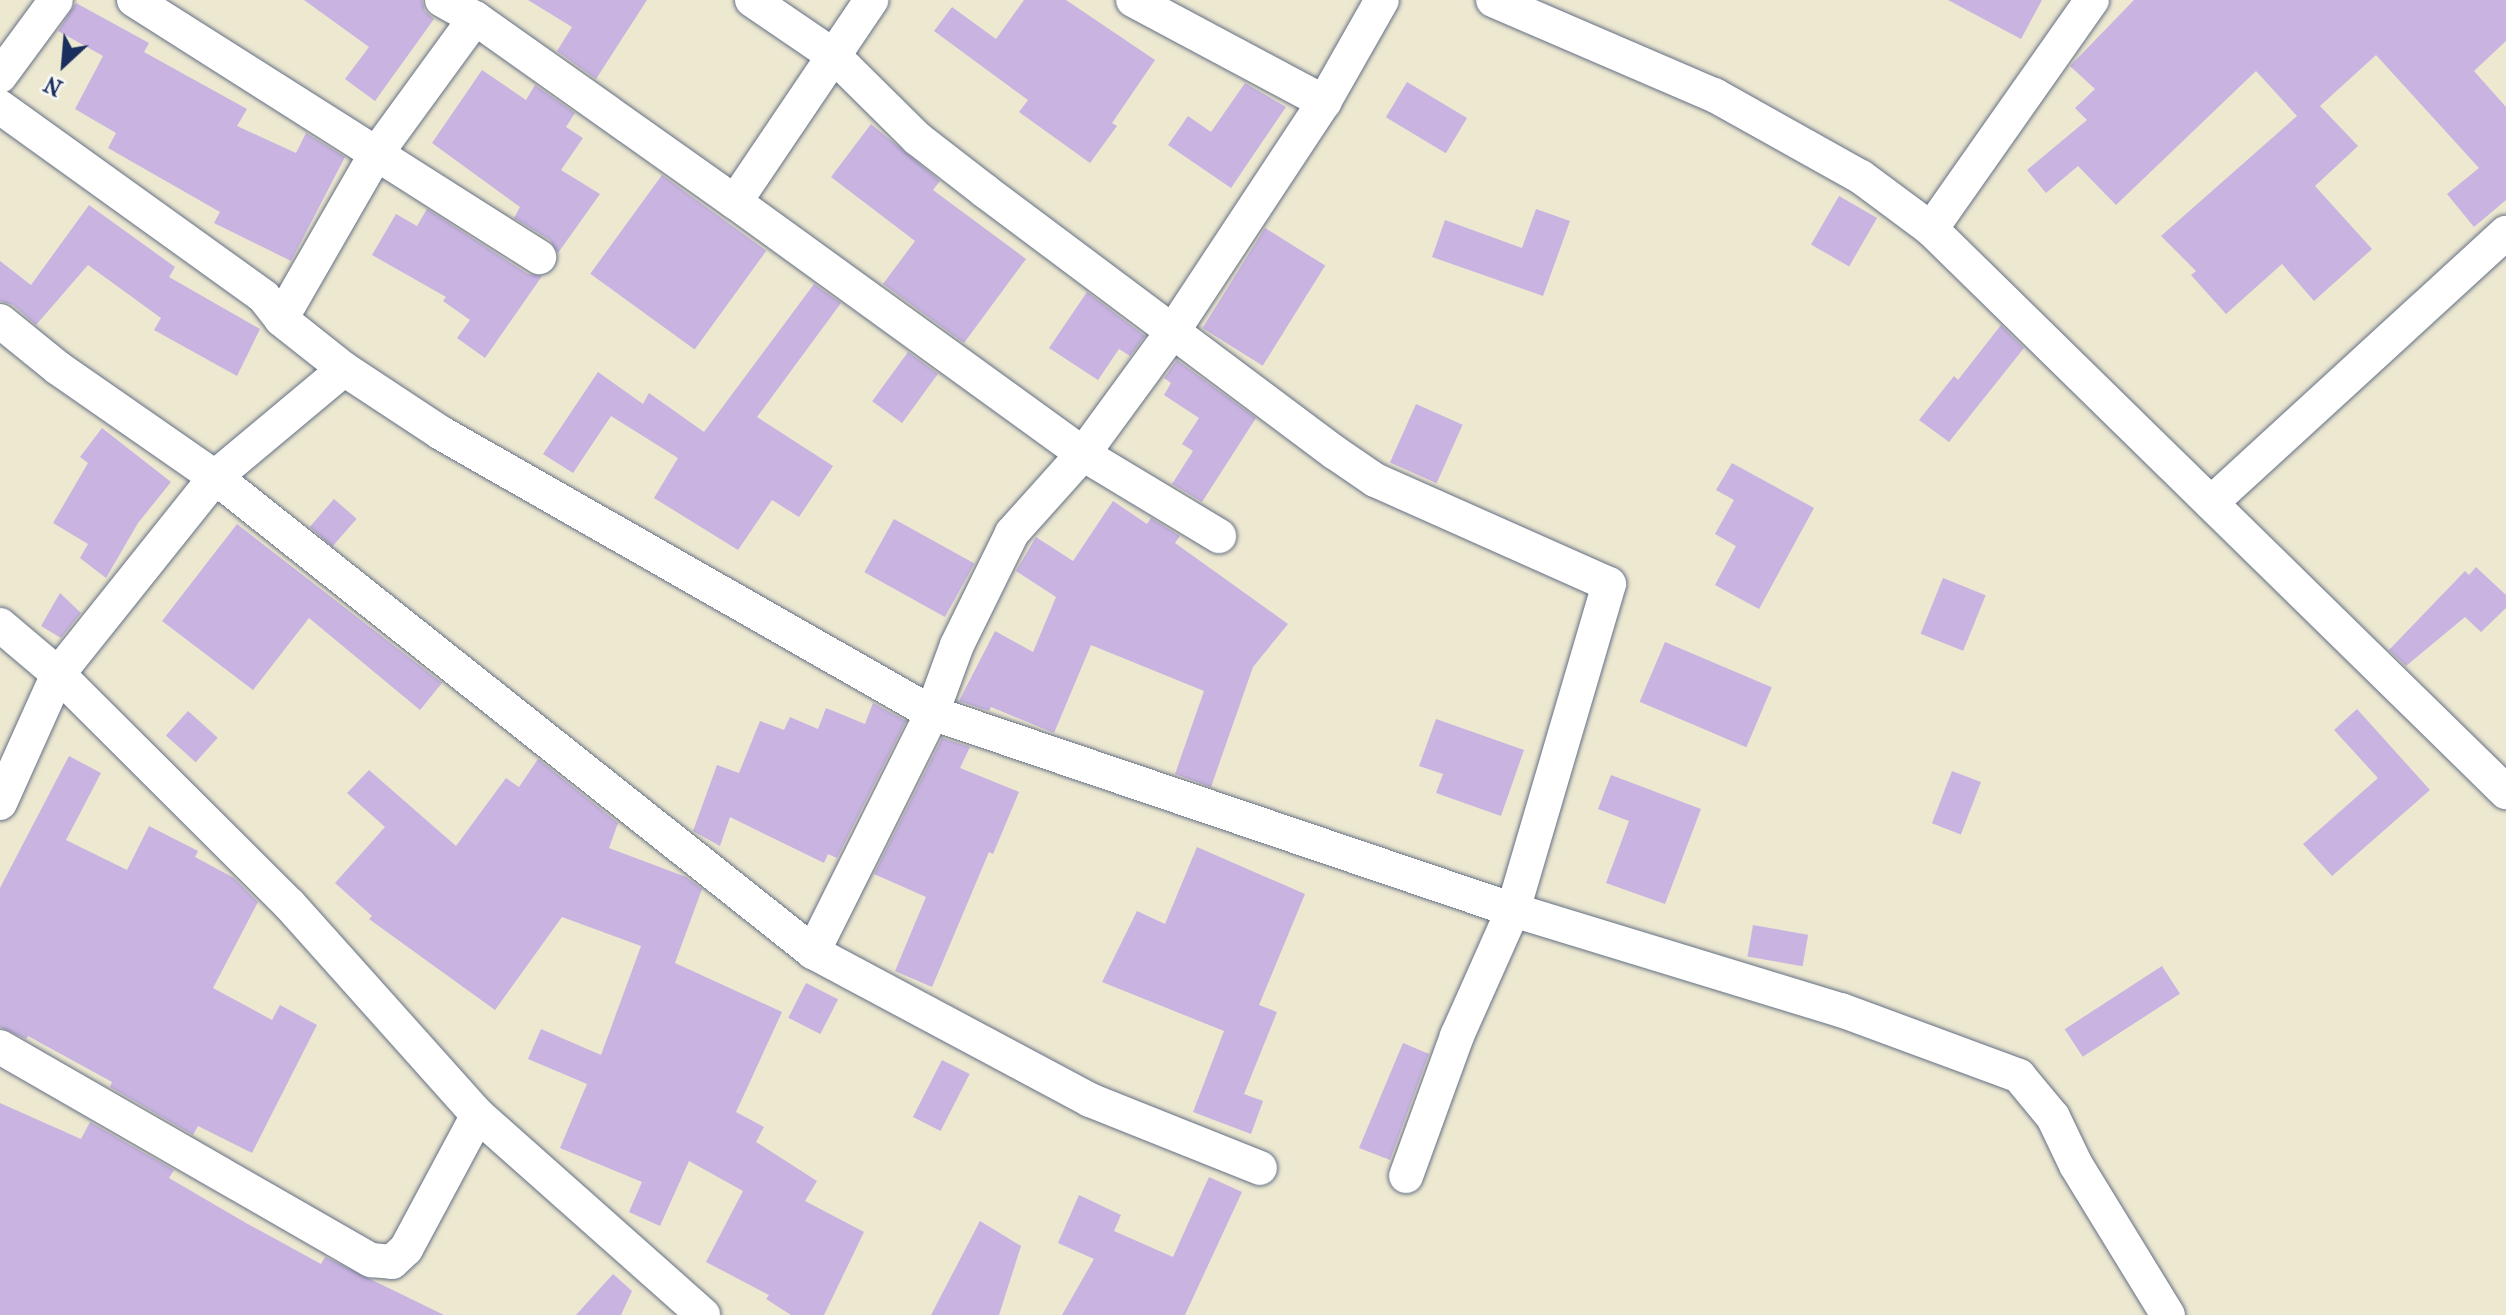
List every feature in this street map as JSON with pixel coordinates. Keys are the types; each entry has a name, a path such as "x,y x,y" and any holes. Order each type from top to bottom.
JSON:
{"street":[{"path":"0,76 56,0"},
{"path":"134,0 539,257"},
{"path":"442,0 475,18 735,202 1083,454 1219,536"},
{"path":"752,0 834,56 918,139 1375,480 1609,584 1513,910 1457,1036 1406,1176"},
{"path":"735,202 871,0"},
{"path":"1133,0 1324,102"},
{"path":"813,952 932,713 957,645 1012,533 1083,454 1173,331 1324,102 1382,0"},
{"path":"1493,0 1714,95 1861,177 1931,229 2506,792"},
{"path":"1931,229 2092,0"},
{"path":"281,319 376,154 475,18"},
{"path":"0,107 264,297 281,319 344,369 441,433 932,713 1513,910 1841,1010 2019,1076 2053,1117 2076,1165 2168,1315"},
{"path":"2211,503 2506,233"},
{"path":"0,321 58,368 215,477 813,952 1090,1100 1260,1168"},
{"path":"0,803 58,674 215,477 344,369"},
{"path":"0,625 58,674 290,905 478,1115 703,1315"},
{"path":"0,1047 371,1260 392,1262 406,1249 478,1115"}],"building":[{"path":"304,0 422,0 425,11 434,19 375,101 345,79 369,47"},
{"path":"528,0 647,0 596,79 557,51 572,27"},
{"path":"1024,0 1066,0 1155,60 1112,123 1117,126 1090,163 1019,112 1028,100 934,31 952,7 996,39"},
{"path":"1948,0 2042,0 2021,39"},
{"path":"2134,0 2506,0 2506,41 2474,71 2506,107 2506,200 2474,227 2447,194 2479,168 2376,55 2320,106 2358,146 2315,186 2372,249 2314,301 2282,264 2226,314 2191,275 2196,271 2161,236 2297,116 2256,71 2116,205 2078,166 2046,193 2027,170 2087,120 2075,108 2095,89 2070,66"},
{"path":"76,3 149,43 144,52 247,109 237,126 296,153 306,133 345,157 291,261 214,223 220,212 108,148 116,133 75,109 103,56 58,31"},
{"path":"482,70 526,100 535,85 575,113 566,127 583,138 561,170 600,194 558,253 550,240 514,218 520,207 432,143"},
{"path":"1407,82 1467,118 1446,153 1386,117"},
{"path":"1245,83 1286,107 1231,188 1168,145 1188,116 1211,132"},
{"path":"871,124 940,181 933,190 1026,259 964,343 883,284 915,241 831,177"},
{"path":"662,175 766,251 695,350 590,274"},
{"path":"1839,196 1877,218 1849,266 1811,244"},
{"path":"89,205 175,267 169,277 260,329 237,376 154,330 161,318 88,265 36,325 13,305 0,301 0,261 31,285"},
{"path":"427,209 528,274 542,276 485,358 457,338 470,320 443,301 446,297 372,255 396,214 417,226"},
{"path":"1536,209 1570,221 1543,296 1432,257 1445,220 1522,248"},
{"path":"1265,228 1325,266 1263,366 1202,328"},
{"path":"814,284 841,303 757,417 833,466 799,517 772,500 738,550 654,498 678,458 611,416 573,473 543,454 598,372 643,404 649,393 704,432"},
{"path":"1087,292 1145,336 1130,356 1119,349 1098,380 1049,348"},
{"path":"2001,325 2024,348 1949,442 1919,420 1954,376 1958,380"},
{"path":"908,352 938,374 902,423 872,401"},
{"path":"1177,360 1256,418 1202,502 1172,484 1193,451 1182,444 1199,418 1164,395 1171,383 1164,378"},
{"path":"1416,404 1463,425 1437,483 1390,462"},
{"path":"102,428 171,482 138,523 106,578 80,558 88,544 53,523 88,463 80,457"},
{"path":"1732,463 1814,508 1759,609 1715,585 1736,546 1715,534 1734,500 1716,490"},
{"path":"334,499 357,519 332,547 310,527"},
{"path":"1113,501 1147,524 1151,518 1180,536 1175,543 1288,624 1253,667 1211,787 1175,774 1204,691 1091,645 1054,733 991,707 989,711 959,701 995,631 1033,652 1056,597 1016,571 1036,537 1073,561"},
{"path":"894,519 974,564 945,617 864,572"},
{"path":"237,524 442,683 420,710 309,618 253,690 162,621"},
{"path":"2476,567 2506,595 2506,608 2481,632 2465,617 2406,666 2389,650 2465,571 2469,575"},
{"path":"1943,578 1986,595 1963,651 1921,634"},
{"path":"60,593 81,613 61,638 41,626"},
{"path":"1665,642 1772,687 1746,747 1640,702"},
{"path":"873,703 906,721 837,858 828,854 824,863 730,817 720,846 693,831 717,765 739,773 760,721 784,730 790,717 818,729 826,708 865,724"},
{"path":"2357,709 2430,790 2332,876 2303,844 2378,778 2334,730"},
{"path":"188,711 218,738 196,762 166,736"},
{"path":"1436,719 1524,750 1501,816 1436,793 1443,774 1419,766"},
{"path":"942,738 970,747 960,768 1019,792 993,854 989,852 932,987 895,971 926,897 874,874"},
{"path":"69,756 101,773 66,840 127,870 149,826 198,851 195,857 234,878 258,902 213,988 272,1020 280,1005 317,1025 252,1153 198,1126 193,1135 110,1087 112,1082 28,1036 26,1039 0,1027 0,888"},
{"path":"538,759 618,823 609,848 686,877 702,889 675,963 782,1012 736,1112 764,1127 756,1142 817,1181 805,1201 864,1232 824,1315 791,1315 766,1299 769,1295 706,1262 743,1191 689,1161 660,1226 629,1212 642,1182 560,1148 587,1084 528,1059 541,1029 601,1055 641,946 562,917 495,1010 369,919 372,916 335,883 385,827 347,793 369,770 456,846 506,778 519,787"},
{"path":"1952,771 1981,782 1961,834 1932,823"},
{"path":"1611,775 1701,809 1665,904 1606,883 1629,821 1598,809"},
{"path":"1197,847 1305,894 1259,1005 1277,1012 1244,1094 1263,1101 1251,1134 1193,1112 1224,1031 1102,982 1137,911 1165,924"},
{"path":"1753,925 1808,935 1803,966 1747,957"},
{"path":"2162,966 2180,994 2083,1057 2065,1029"},
{"path":"806,983 838,999 820,1034 788,1018"},
{"path":"1403,1043 1429,1054 1390,1160 1359,1148"},
{"path":"942,1060 970,1074 941,1131 913,1117"},
{"path":"0,1103 81,1139 90,1122 174,1170 169,1178 321,1264 325,1257 444,1315 0,1315"},
{"path":"1209,1177 1242,1192 1185,1315 1062,1315 1094,1259 1058,1243 1079,1195 1121,1215 1114,1231 1173,1257"},
{"path":"980,1221 1021,1246 999,1315 931,1315"},
{"path":"613,1274 632,1291 621,1315 576,1315"}]}
